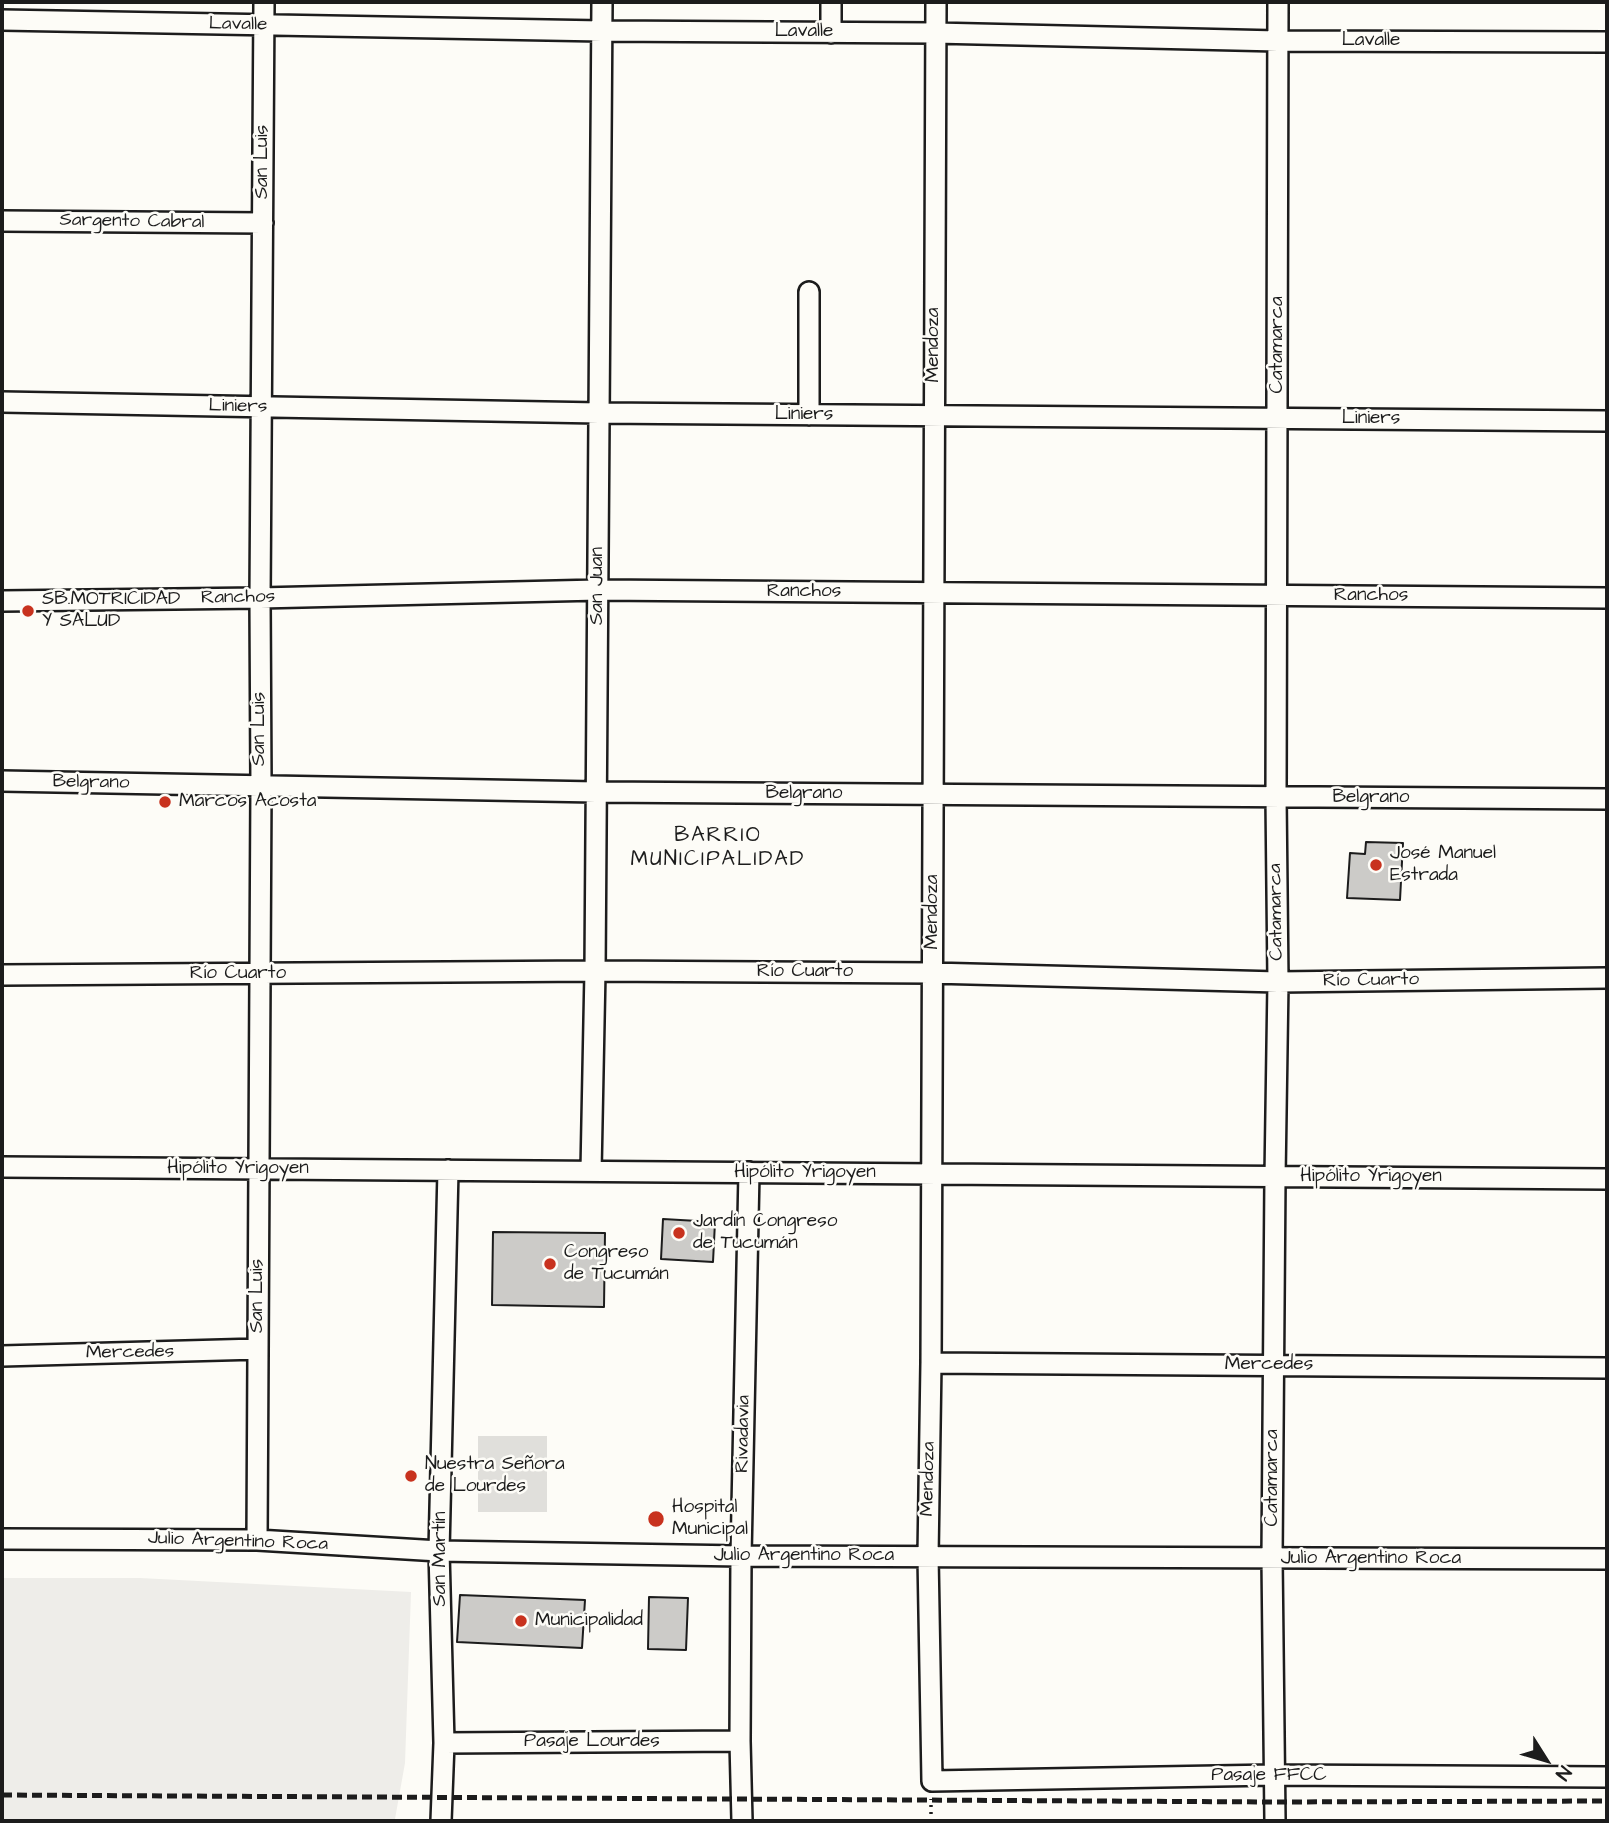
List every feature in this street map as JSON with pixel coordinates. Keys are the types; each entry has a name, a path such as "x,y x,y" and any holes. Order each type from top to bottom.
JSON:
{"street":[{"name":"San Luis","path":"257,1540 264,2"},
{"name":"San Juan","path":"591,1171 595,971 602,2"},
{"path":"831,2 831,33"},
{"name":"Mendoza","path":"932,1782 928,1556 936,2"},
{"name":"Catamarca","path":"1275,1821 1272,1558 1278,982 1278,2"},
{"name":"Lavalle","path":"2,20 602,31 935,33 1278,41 1607,42"},
{"name":"Sargento Cabral","path":"2,220 263,223"},
{"path":"809,292 809,415"},
{"name":"Liniers","path":"2,402 599,413 1607,421"},
{"name":"Ranchos","path":"2,601 598,590 1607,598"},
{"name":"Belgrano","path":"2,781 596,792 1607,799"},
{"name":"Río Cuarto","path":"2,975 595,971 932,973 1278,982 1607,978"},
{"name":"Hipólito Yrigoyen","path":"2,1167 1607,1179"},
{"name":"San Martín","path":"442,1821 439,1551 448,1170"},
{"name":"Rivadavia","path":"742,1821 741,1556 749,1172"},
{"name":"Mercedes","path":"2,1356 258,1349"},
{"name":"Mercedes","path":"931,1363 1607,1368"},
{"name":"Julio Argentino Roca","path":"2,1539 257,1540 439,1551 741,1556 1607,1559"},
{"name":"Pasaje Lourdes","path":"443,1743 740,1741"},
{"name":"Pasaje FFCC","path":"932,1782 1274,1775 1607,1777"}],"path":[{"path":"931,1821 932,1782"}],"shaded area":[{"path":"478,1436 547,1436 547,1512 478,1512"},
{"path":"2,1578 140,1578 411,1592 405,1763 395,1819 432,1821 2,1821"}],"building":[{"path":"1366,842 1403,843 1400,900 1347,898 1350,853 1365,854"},
{"path":"663,1219 715,1222 713,1262 661,1259"},
{"path":"493,1232 605,1233 604,1307 492,1305"},
{"name":"Municipalidad","path":"460,1595 585,1600 582,1648 457,1642"},
{"path":"649,1597 688,1598 686,1650 648,1649"}],"railway":[{"path":"2,1795 1274,1802 1607,1801"}],"place":[{"name":"SB.MOTRICIDAD Y SALUD","path":"28,611"},
{"name":"Marcos Acosta","path":"165,802"},
{"name":"José Manuel Estrada","path":"1376,865"},
{"name":"Jardín Congreso de Tucumán","path":"679,1233"},
{"name":"Congreso de Tucumán","path":"550,1264"},
{"name":"Nuestra Señora de Lourdes","path":"411,1476"},
{"name":"Hospital Municipal","path":"656,1519"},
{"name":"Municipalidad","path":"521,1621"}],"district":[{"name":"BARRIO MUNICIPALIDAD","path":"718,849"}]}
